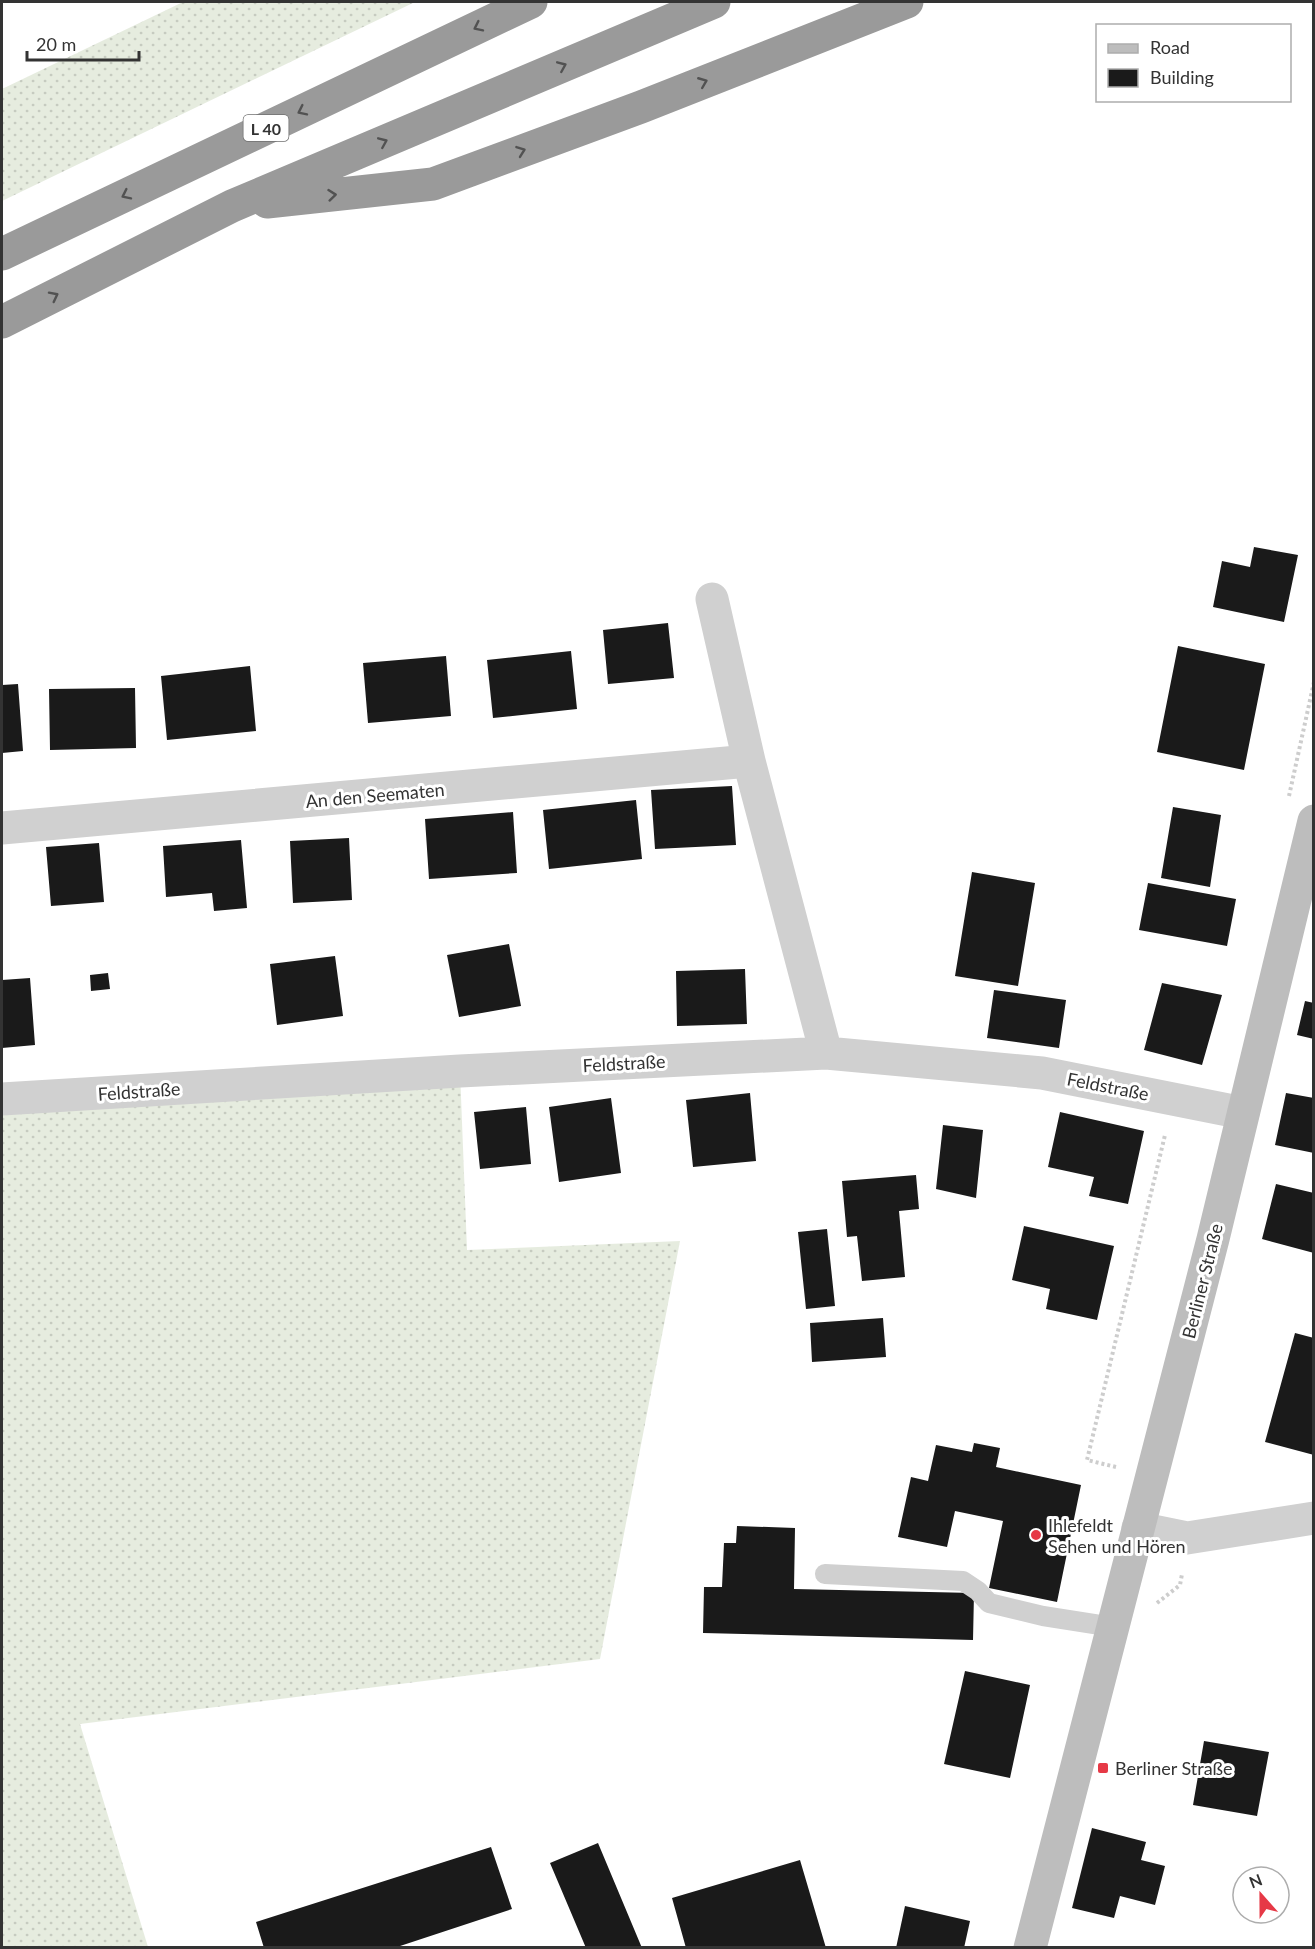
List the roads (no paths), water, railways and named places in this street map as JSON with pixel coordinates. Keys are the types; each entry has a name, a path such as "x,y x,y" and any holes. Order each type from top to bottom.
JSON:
{"highway":[{"name":"L 40","path":"2,255 531,2"},
{"path":"2,322 232,206 714,2"},
{"path":"232,206 433,184 641,107 908,2"}],"main road":[{"name":"Berliner Straße","path":"1030,1947 1210,1251 1314,821"}],"street":[{"path":"712,599 749,762 826,1053"},
{"name":"An den Seematen","path":"2,828 749,762"},
{"name":"Feldstraße","path":"2,1100 460,1071 826,1053 1042,1073 1243,1113"},
{"path":"1138,1528 1187,1539 1314,1518"}],"lane":[{"path":"825,1574 963,1581 978,1591 989,1603 1044,1616 1113,1627"}],"place":[{"name":"Ihlefeldt Sehen und Hören","path":"1036,1535"},
{"name":"Berliner Straße","path":"1103,1768"}]}
